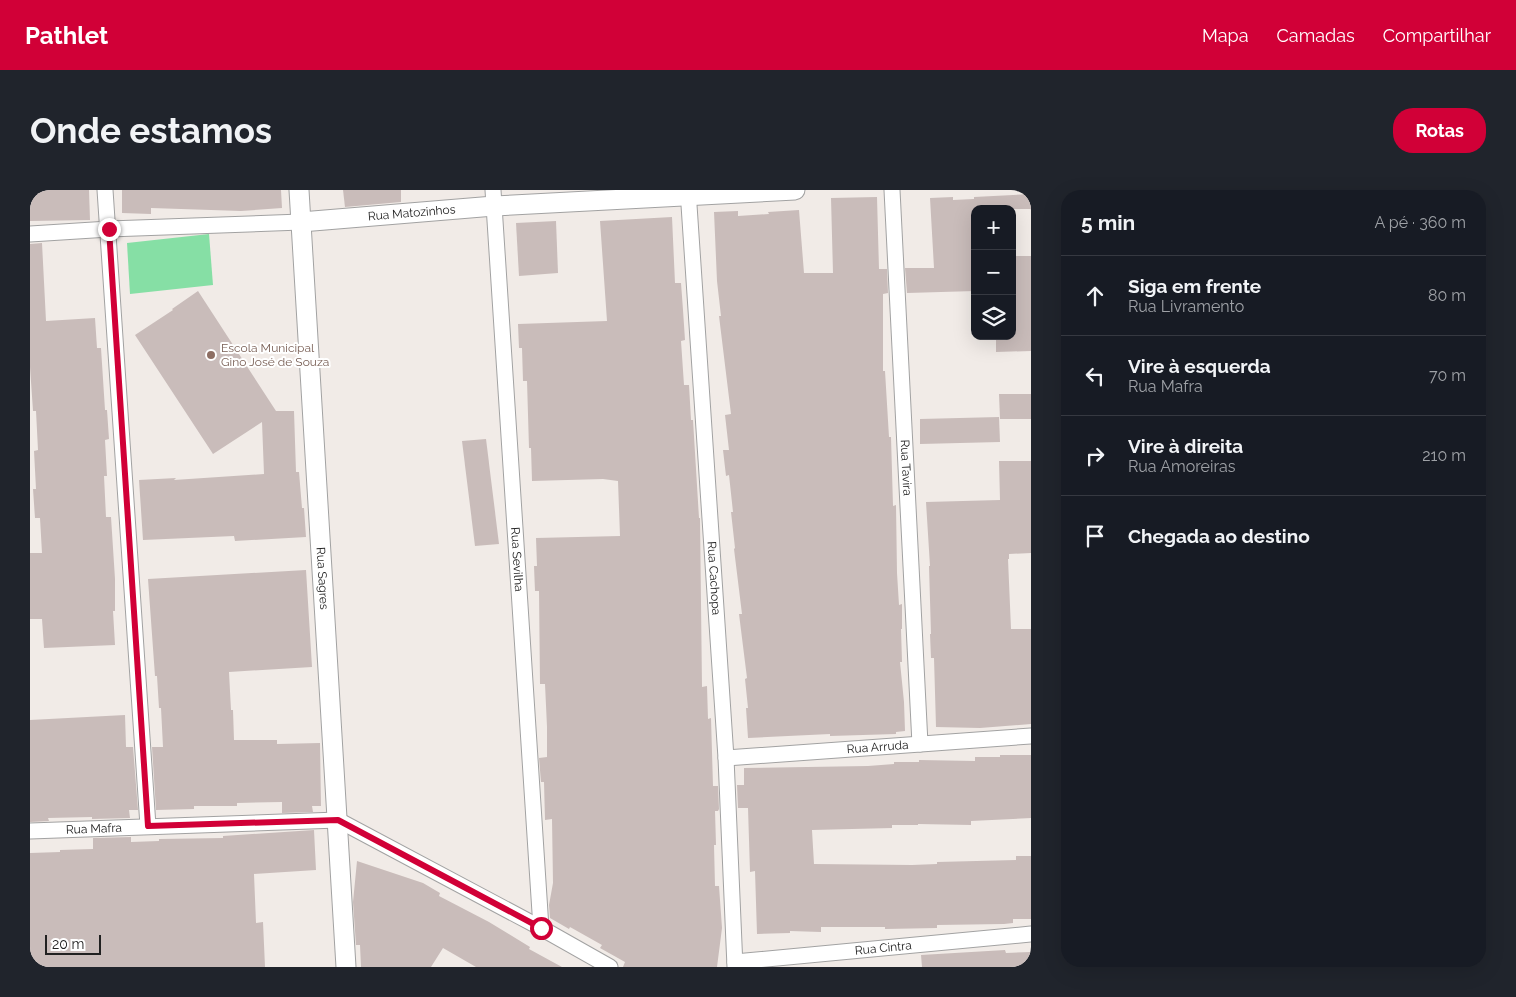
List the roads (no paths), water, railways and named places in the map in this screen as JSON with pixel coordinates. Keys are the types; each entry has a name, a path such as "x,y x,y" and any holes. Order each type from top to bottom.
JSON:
{"street":[{"path":"105,190 148,826"},
{"name":"Rua Sagres","path":"300,190 346,967"},
{"name":"Rua Matozinhos","path":"30,234 109,229 302,222 494,198 795,190"},
{"name":"Rua Tavira","path":"892,190 920,744"},
{"name":"Rua Cachopa","path":"688,193 726,758 735,964"},
{"name":"Rua Sevilha","path":"494,198 541,928"},
{"name":"Rua Arruda","path":"726,758 1031,736"},
{"path":"338,820 541,928 610,967"},
{"name":"Rua Mafra","path":"30,831 338,820"},
{"name":"Rua Cintra","path":"735,964 1031,934"}],"place":[{"name":"Escola Municipal Gino José de Souza","path":"211,355"}]}
